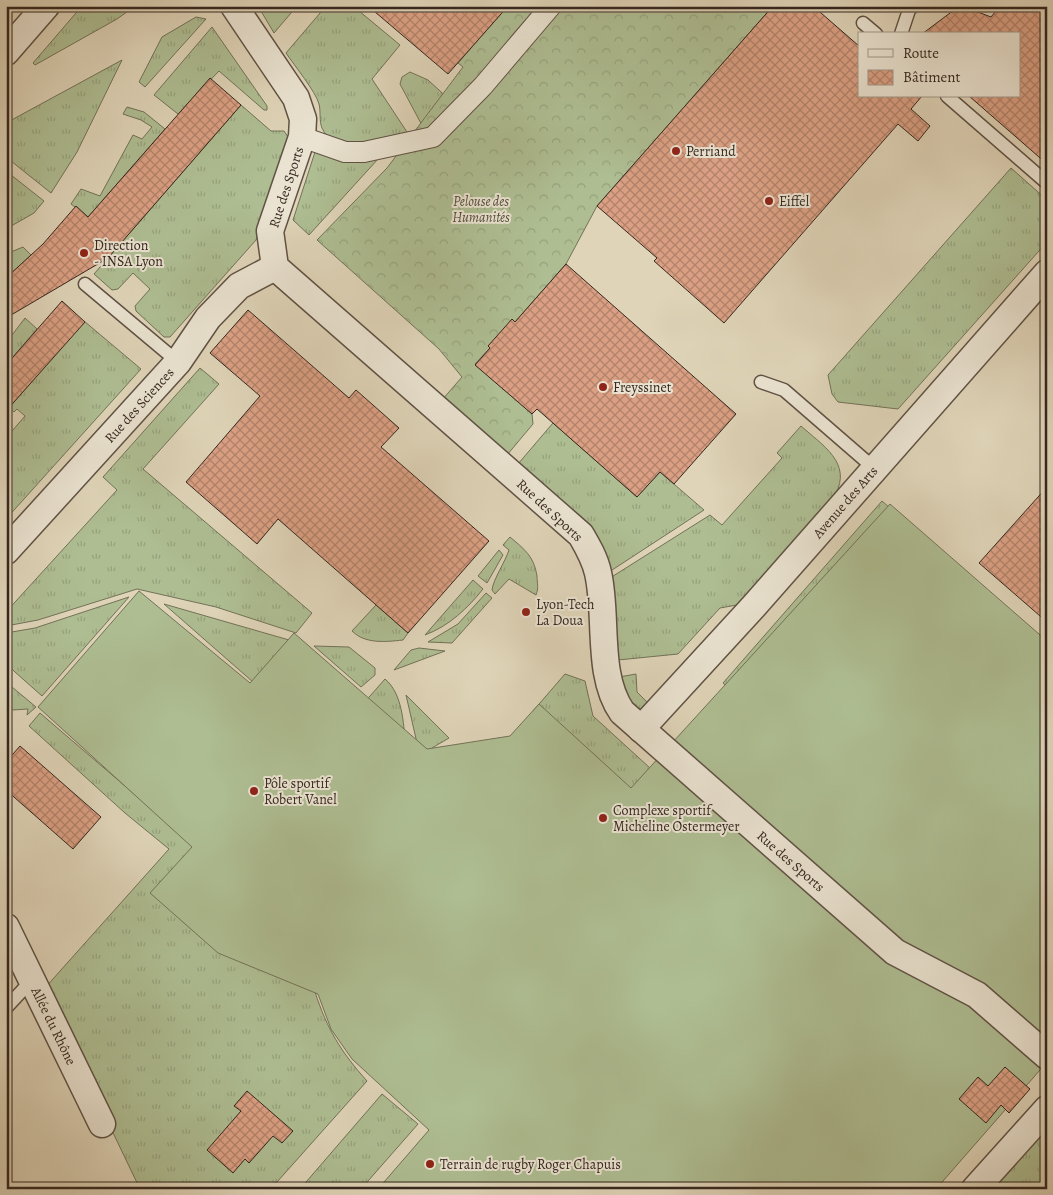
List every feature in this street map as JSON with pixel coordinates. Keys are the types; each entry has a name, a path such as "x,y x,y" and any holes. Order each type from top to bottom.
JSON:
{"street":[{"path":"6,52 46,6"},
{"name":"Rue des Sports","path":"234,6 296,98 303,119 302,136 270,231 276,266 581,535 591,552 598,573 610,691 622,712 894,952 977,994 1047,1056"},
{"path":"302,136 345,152 364,152 434,137 483,86 551,6"},
{"name":"Rue des Sciences","path":"6,551 178,362 208,318 239,286 276,266"},
{"name":"Avenue des Arts","path":"641,729 754,606 1047,273"},
{"name":"Allée du Rhône","path":"6,928 102,1124"},
{"path":"975,1189 1047,1109"}],"lane":[{"path":"902,32 912,6"},
{"path":"863,23 874,32"},
{"path":"950,98 1047,183"},
{"path":"85,284 178,362"},
{"path":"761,382 784,390 874,468"},
{"path":"6,1008 32,981"}],"green space":[{"path":"82,6 135,6 117,19 35,65 33,63"},
{"path":"258,6 297,6 274,33"},
{"path":"326,6 353,6 400,45 372,79 407,132 374,140 348,143 337,141 328,136 322,128 320,107 317,99 286,53"},
{"name":"Pelouse des Humanités","path":"508,6 773,6 597,206 566,264 515,322 488,346 490,348 475,364 532,414 533,424 507,455 442,400 462,377 439,349 317,240 387,168 463,67 458,63"},
{"path":"196,17 206,19 145,87 139,82 162,37"},
{"path":"212,27 267,106 267,110 264,110 219,71 178,114 154,95"},
{"path":"122,60 77,152 51,193 6,157 6,123"},
{"path":"410,72 428,80 451,101 425,131 400,84 402,77"},
{"path":"241,105 271,131 284,131 290,140 256,240 170,337 164,337 136,311 135,306 150,289 133,273 118,289 112,290 94,274"},
{"path":"127,107 144,112 165,129 88,217 71,204 81,189 100,196 133,135 142,139 152,127 141,120 123,114"},
{"path":"315,152 342,161 378,159 309,235 293,220"},
{"path":"1011,168 1047,200 1047,242 898,409 838,402 832,394 828,375"},
{"path":"6,171 44,201 34,213 6,229"},
{"path":"23,247 31,255 6,278 6,254"},
{"path":"25,318 37,329 8,363 6,343"},
{"path":"84,321 141,369 6,519 6,438 25,416 17,409 14,412 9,408"},
{"path":"200,368 219,384 143,469 312,613 296,633 216,607 137,589 38,620 6,626 6,612 117,490 103,477"},
{"path":"553,423 637,497 660,472 704,510 609,572 518,464"},
{"path":"801,426 826,448 838,464 840,484 835,495 737,605 720,608 678,654 618,660 610,578 710,515 722,525 782,458 777,453"},
{"path":"882,501 900,517 740,699 723,683"},
{"name":"Complexe sportif Micheline Ostermeyer","path":"890,504 1047,641 1047,1062 936,1189 378,1189 429,1130 352,1059 331,1029 318,994 218,953 150,893 192,847 38,707 139,591 250,683 294,633 427,749 510,736 539,704 631,788"},
{"path":"510,537 524,549 536,569 538,588 536,595 509,579 495,594 492,590 509,550 503,545"},
{"path":"499,550 503,555 487,583 478,576"},
{"path":"473,580 483,589 477,596 450,622 425,635"},
{"path":"486,593 492,598 452,643 428,642 458,624"},
{"path":"129,597 42,696 6,664 6,633 35,628"},
{"path":"164,604 289,640 253,682"},
{"path":"376,605 408,633 403,640 369,640 352,631"},
{"path":"314,646 349,647 375,668 375,675 361,687"},
{"path":"419,648 445,651 394,670 411,650"},
{"path":"565,674 585,681 593,716 684,799 967,1069 533,711"},
{"path":"636,674 637,692 650,705 638,711 630,706 619,677"},
{"path":"385,679 391,685 399,700 403,718 405,744 315,992 336,1040 367,1081 277,1182 262,1189 140,1189 44,989 169,849 125,813 29,726 40,713 203,853 363,704"},
{"path":"6,682 36,707 27,715 28,709 13,710 6,704"},
{"path":"406,695 449,738 432,748 416,763 417,743"},
{"path":"382,1094 418,1124 361,1189 300,1189"},
{"path":"1047,1127 1047,1189 992,1189"}],"building":[{"path":"368,6 508,6 448,74"},
{"path":"773,6 813,6 858,45 858,98 920,98 911,109 930,126 918,141 898,124 724,323 654,261 657,258 597,206"},
{"path":"1000,6 1047,6 1047,164 971,98 1020,98 1020,32 925,32 954,10 970,9 991,17"},
{"name":"Direction - INSA Lyon","path":"210,78 241,105 108,258 6,318 6,278 43,244 76,206 88,217"},
{"name":"Freyssinet","path":"566,264 736,414 674,484 660,472 637,497 537,409 532,414 475,365 490,348 488,346 512,319 515,322"},
{"path":"62,301 85,322 6,411 6,365"},
{"path":"248,310 349,398 356,390 399,428 381,447 489,541 408,633 278,519 257,544 186,482 260,396 210,353"},
{"path":"1047,487 1047,622 979,563"},
{"path":"20,746 101,817 73,849 6,790 6,762"},
{"path":"1005,1067 1030,1089 1009,1113 1001,1105 986,1123 959,1099 978,1077 988,1086"},
{"path":"247,1091 293,1131 282,1143 273,1136 249,1163 245,1159 233,1173 207,1150 241,1111 234,1106"}],"place":[{"name":"Perriand","path":"676,151"},
{"name":"Eiffel","path":"769,201"},
{"name":"Direction - INSA Lyon","path":"84,253"},
{"name":"Freyssinet","path":"603,387"},
{"name":"Lyon-Tech La Doua","path":"526,612"},
{"name":"Pôle sportif Robert Vanel","path":"254,791"},
{"name":"Complexe sportif Micheline Ostermeyer","path":"603,818"},
{"name":"Terrain de rugby Roger Chapuis","path":"430,1164"}]}
